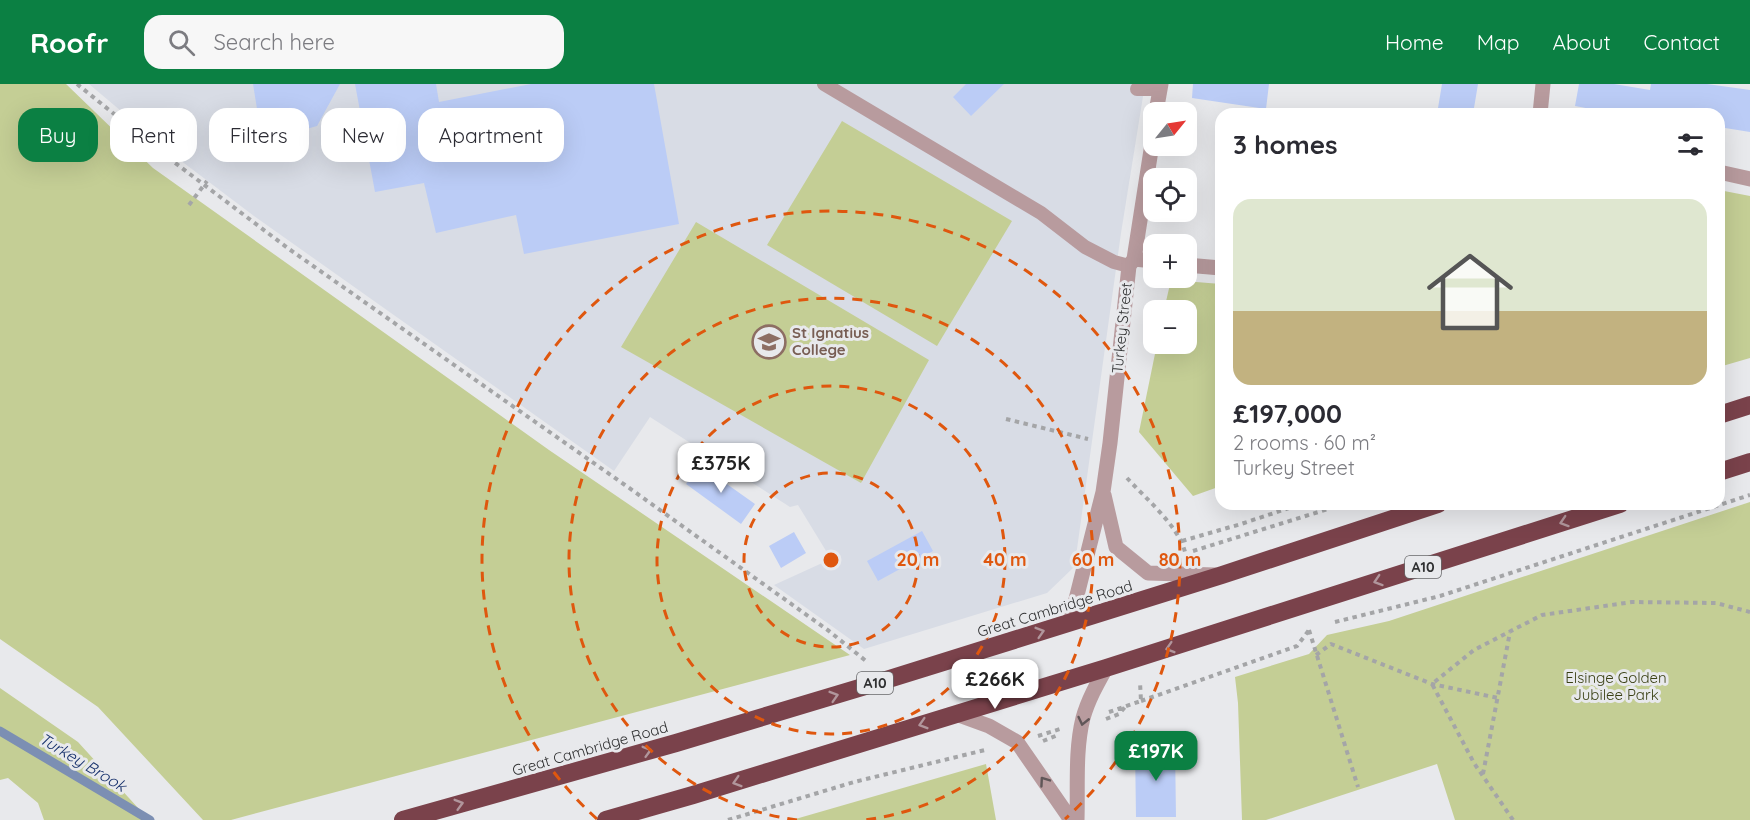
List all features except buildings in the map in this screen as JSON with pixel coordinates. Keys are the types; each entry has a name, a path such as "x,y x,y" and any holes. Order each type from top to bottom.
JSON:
{"highway":[{"path":"1725,413 1750,405"},
{"path":"1725,470 1750,462"},
{"name":"Great Cambridge Road","path":"403,820 676,743 889,679 1222,575 1420,510"},
{"name":"A10","path":"606,820 1106,668 1601,510"}],"street":[{"path":"1541,108 1543,84"},
{"path":"1158,102 1160,86"},
{"name":"Turkey Street","path":"1070,622 1103,492 1131,262 1150,156"},
{"path":"1725,173 1750,178"},
{"path":"1131,262 1143,261"},
{"path":"1197,266 1215,267"},
{"name":"Turkey Street","path":"1103,492 1116,548 1148,573 1222,575"},
{"path":"1077,820 1079,746 1083,720 1090,698 1106,668"},
{"path":"956,714 989,726 1017,742 1071,820"}],"lane":[{"path":"824,84 1041,213 1085,247 1099,255 1131,262"},
{"path":"1137,89 1160,86"}],"path":[{"path":"77,84 369,305 829,631 889,679"},
{"path":"189,205 205,183"},
{"path":"1006,419 1110,443 1126,477 1182,541 1185,554 1325,510"},
{"path":"1725,503 1750,495"},
{"path":"1182,541 1283,510"},
{"path":"1358,618 1440,596 1704,510"},
{"path":"1241,524 1243,530"},
{"path":"1432,684 1474,650 1542,615 1632,602 1716,603 1750,612"},
{"path":"1142,701 1297,646 1309,630 1358,787"},
{"path":"1483,775 1510,632"},
{"path":"1316,655 1331,644 1432,684 1498,698"},
{"path":"1432,684 1474,763 1513,820"},
{"path":"1099,716 1125,707 1119,714 1101,721"},
{"path":"1031,738 1069,726"},
{"path":"1033,744 1061,735"},
{"path":"728,820 854,782 982,750"}],"shaded area":[{"name":"St Ignatius College","path":"89,84 1145,84 1121,233 1073,568 1047,593 864,649 774,585 831,559 798,505 790,507 650,417 614,471 254,216 183,162 197,162 197,108 117,108"}],"green space":[{"path":"0,84 66,84 91,108 18,108 18,162 98,162 98,115 110,126 110,162 147,162 549,450 850,655 231,820 203,820 98,707 0,639"},
{"path":"842,121 1012,221 937,346 767,245"},
{"path":"1725,191 1750,196 1750,358 1725,365"},
{"path":"696,222 929,360 861,483 621,347"},
{"path":"1197,282 1215,284 1215,488 1193,496 1139,432 1155,354 1197,354 1197,300 1166,300 1169,288 1197,288"},
{"name":"Elsinge Golden Jubilee Park","path":"1750,502 1750,820 1455,820 1437,764 1266,820 1242,820 1235,677 1309,654 1327,635 1389,621"},
{"path":"0,688 78,742 149,820 44,820 38,803 8,778 0,780"},
{"path":"986,764 996,820 792,820"}],"waterway":[{"name":"Turkey Brook","path":"0,731 150,820"}],"place":[{"name":"St Ignatius College","path":"769,342"}]}
